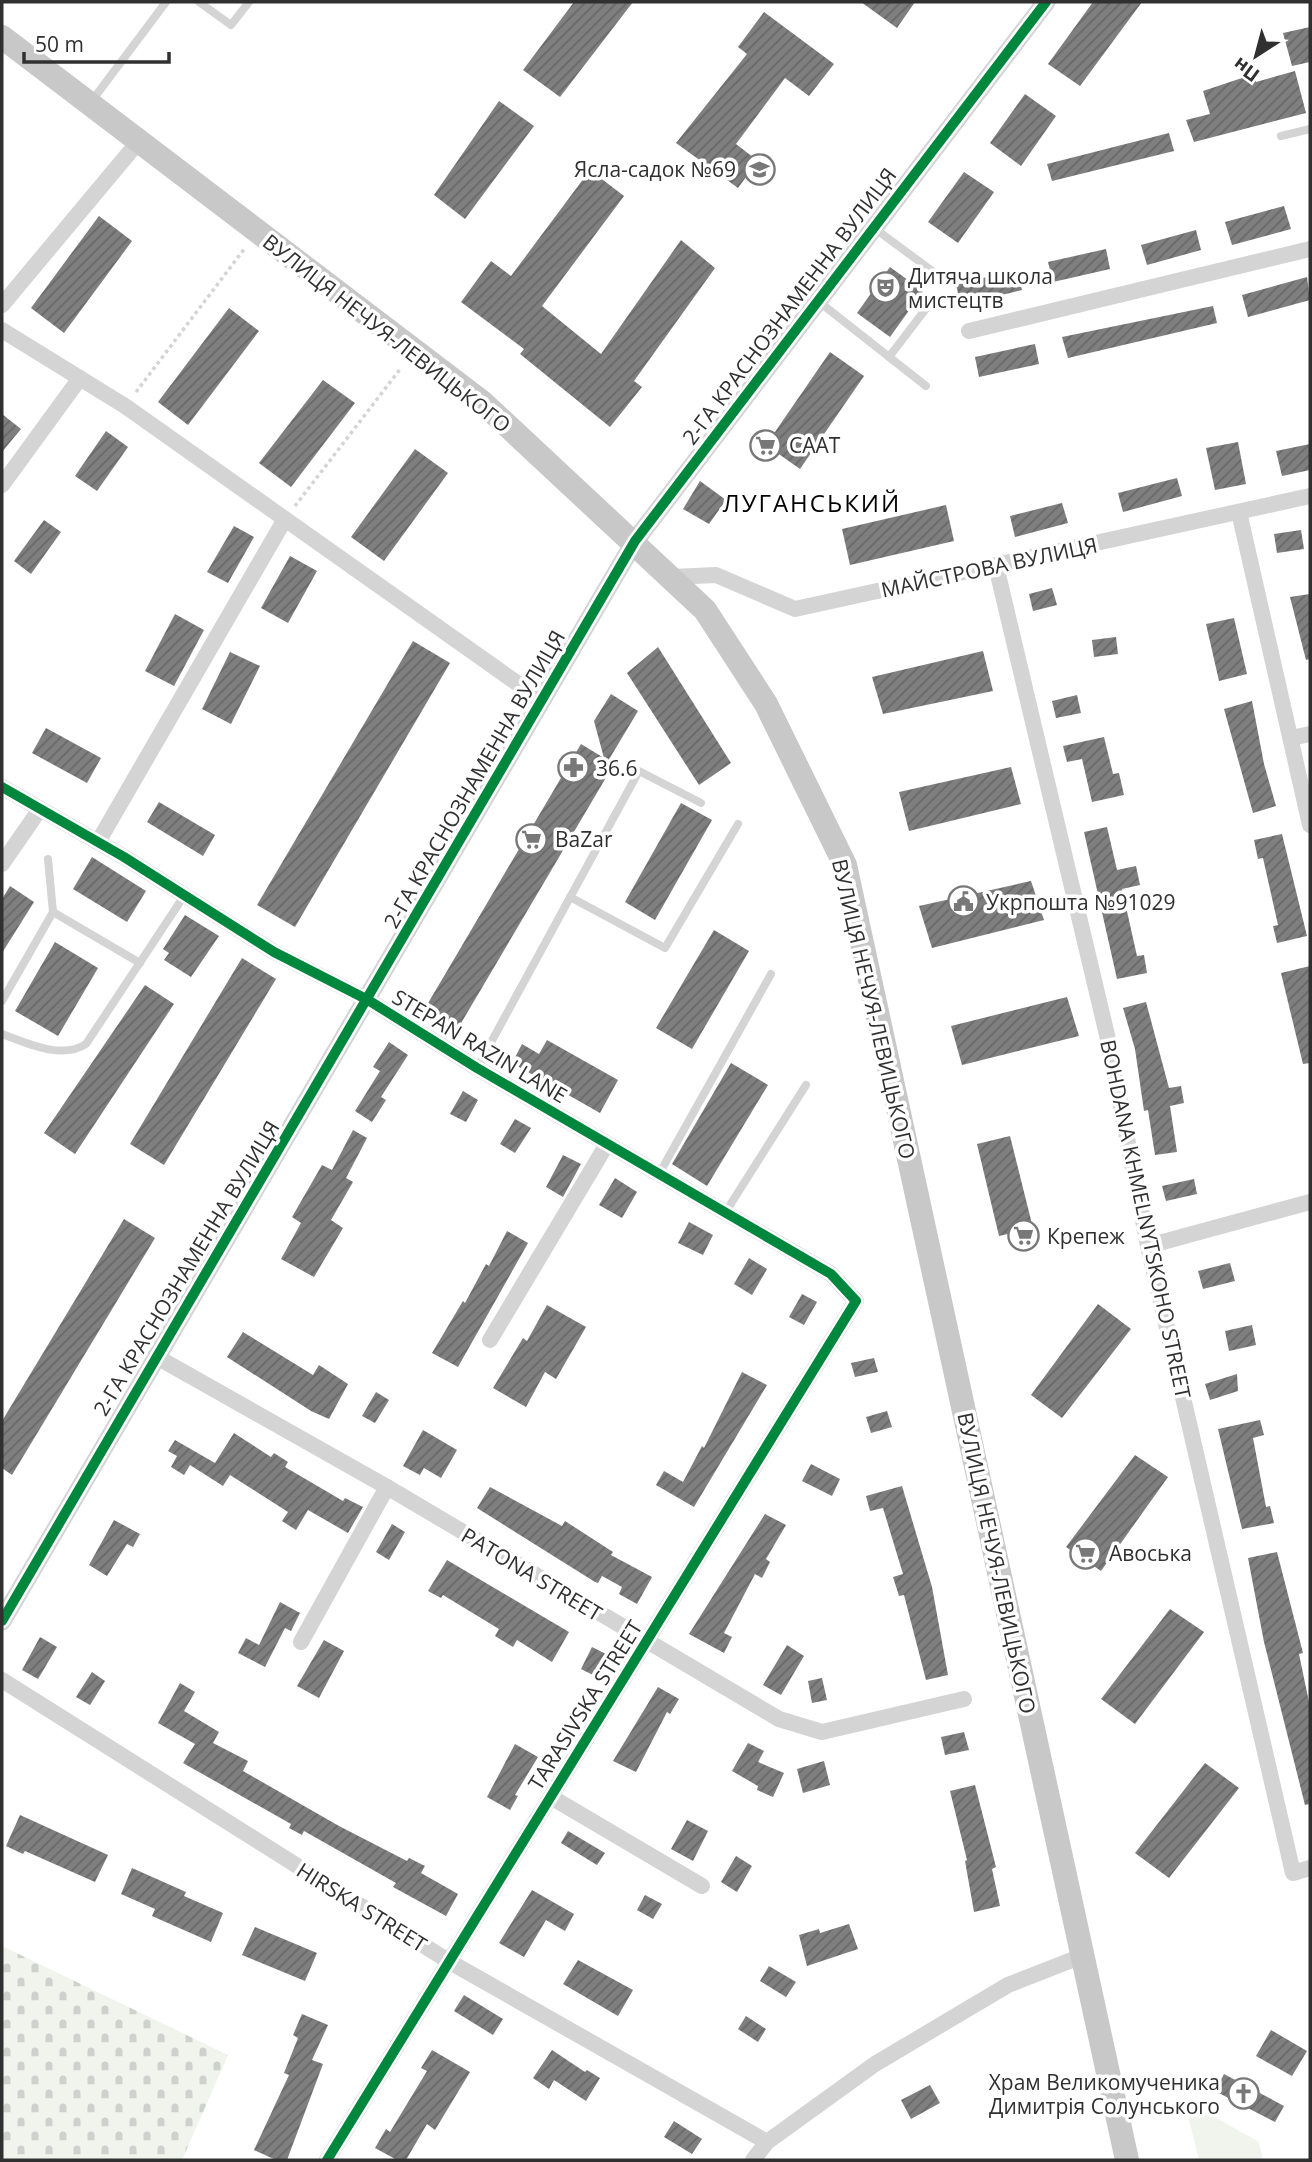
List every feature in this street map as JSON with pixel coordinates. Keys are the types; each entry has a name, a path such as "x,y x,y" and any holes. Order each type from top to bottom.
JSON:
{"main road":[{"name":"ВУЛИЦЯ НЕЧУЯ-ЛЕВИЦЬКОГО","path":"2,37 482,402 635,541 705,610 766,704 845,865 1127,2160"}],"street":[{"name":"2-ГА КРАСНОЗНАМЕННА ВУЛИЦЯ","path":"2,1620 635,541 1046,2"},
{"path":"2,305 139,141"},
{"path":"969,331 1310,249"},
{"path":"2,330 125,406 541,700"},
{"path":"2,485 80,378"},
{"name":"МАЙСТРОВА ВУЛИЦЯ","path":"671,577 716,575 795,609 1310,496"},
{"path":"1239,512 1310,825"},
{"path":"98,842 285,519"},
{"name":"BOHDANA KHMELNYTSKOHO STREET","path":"996,566 1107,1035 1149,1246 1293,1873 1310,1868"},
{"path":"1291,738 1310,734"},
{"name":"STEPAN RAZIN LANE","path":"2,787 98,842 274,952 368,1000 477,1068 831,1274"},
{"path":"2,864 40,809"},
{"path":"489,1340 607,1144"},
{"path":"1149,1246 1310,1202"},
{"name":"TARASIVSKA STREET","path":"327,2160 856,1301 831,1274"},
{"name":"PATONA STREET","path":"155,1356 387,1487 779,1719 822,1732 964,1699"},
{"path":"301,1643 387,1487"},
{"name":"HIRSKA STREET","path":"2,1680 450,1962 767,2142"},
{"path":"551,1797 702,1886"},
{"path":"753,2160 767,2142 875,2064 1008,1985 1083,1956"}],"lane":[{"path":"90,104 166,2"},
{"path":"199,2 231,26 249,2"},
{"path":"1281,136 1310,129"},
{"path":"874,228 935,273"},
{"path":"818,301 926,386"},
{"path":"889,357 928,306"},
{"path":"477,1068 639,771 701,803"},
{"path":"570,897 666,948 738,824"},
{"path":"2,1001 53,912 48,859"},
{"path":"2,1034 57,1051 78,1049 86,1044 184,896"},
{"path":"53,912 140,963"},
{"path":"659,1174 771,974"},
{"path":"725,1213 806,1085"}],"path":[{"path":"125,406 257,232"},
{"path":"285,519 413,352"}],"green space":[{"path":"2,1946 228,2055 182,2160 2,2160"},
{"path":"1184,2100 1259,2142 1263,2160 1199,2160"}],"building":[{"path":"574,2 633,2 560,97 523,70"},
{"path":"861,2 915,2 897,28"},
{"path":"1093,2 1142,2 1080,86 1048,64"},
{"path":"764,12 834,64 809,96 785,78 736,144 758,161 738,188 676,143 747,54 738,47"},
{"path":"1310,27 1310,62 1292,66 1283,33"},
{"path":"1295,71 1306,113 1194,142 1186,120 1210,114 1203,91 1254,74 1256,82"},
{"path":"1025,94 1056,116 1021,166 990,143"},
{"path":"499,101 534,126 465,219 434,195"},
{"path":"1169,133 1174,151 1052,181 1047,164"},
{"path":"590,170 624,196 542,306 601,354 681,240 715,268 634,381 642,387 610,427 520,354 524,349 461,302 491,261 511,276"},
{"path":"964,172 994,192 958,243 928,222"},
{"path":"1284,206 1291,229 1232,245 1225,222"},
{"path":"99,216 132,241 64,333 31,308"},
{"path":"1196,230 1201,250 1147,265 1141,245"},
{"path":"1106,249 1110,269 1053,282 1048,262"},
{"path":"890,267 923,291 890,337 857,313"},
{"path":"1017,269 1022,290 961,305 956,285"},
{"path":"1307,277 1310,300 1248,317 1242,295"},
{"path":"1213,306 1217,323 1068,358 1062,337"},
{"path":"229,308 259,331 188,425 158,402"},
{"path":"1035,344 1039,364 979,377 975,357"},
{"path":"830,352 864,376 800,469 766,445"},
{"path":"323,380 355,403 291,487 259,463"},
{"path":"2,414 21,429 2,452"},
{"path":"106,431 128,447 97,491 75,476"},
{"path":"1238,442 1246,484 1215,490 1206,448"},
{"path":"1310,444 1310,470 1282,476 1276,451"},
{"path":"415,449 448,473 384,561 351,537"},
{"path":"1177,478 1182,496 1123,512 1118,493"},
{"path":"700,481 726,500 709,524 683,509"},
{"path":"1062,503 1068,523 1015,537 1010,516"},
{"path":"946,505 954,541 850,565 842,529"},
{"path":"44,520 61,532 31,574 14,561"},
{"path":"234,526 254,537 228,583 207,572"},
{"path":"1301,530 1304,549 1277,553 1274,534"},
{"path":"290,556 317,571 288,623 261,608"},
{"path":"1052,588 1057,605 1033,611 1029,594"},
{"path":"1310,594 1310,659 1306,660 1290,597"},
{"path":"175,614 204,630 174,686 145,671"},
{"path":"1234,618 1247,674 1219,681 1206,624"},
{"path":"1116,637 1118,654 1094,657 1092,640"},
{"path":"413,641 450,663 295,927 257,905"},
{"path":"658,647 731,763 699,785 627,673"},
{"path":"983,651 993,691 883,714 872,677"},
{"path":"230,652 260,666 231,724 202,709"},
{"path":"611,694 638,711 608,761 614,764 457,1030 424,1010 581,744 604,758 594,721"},
{"path":"1077,695 1081,713 1056,718 1052,701"},
{"path":"1252,701 1264,764 1276,806 1253,813 1224,709"},
{"path":"46,728 101,758 87,783 32,753"},
{"path":"1104,737 1113,774 1119,773 1124,795 1092,802 1082,759 1067,762 1063,746"},
{"path":"1011,767 1021,804 909,831 899,792"},
{"path":"159,802 215,835 203,856 147,822"},
{"path":"681,803 712,820 655,920 625,902"},
{"path":"1107,827 1117,870 1136,866 1140,885 1122,889 1137,956 1144,955 1147,973 1117,979 1084,832"},
{"path":"1282,834 1307,936 1277,943 1273,926 1278,925 1263,858 1258,859 1254,840"},
{"path":"92,857 146,891 127,922 73,889"},
{"path":"1031,881 1044,920 932,948 919,906"},
{"path":"10,886 34,902 2,953 2,899"},
{"path":"185,915 219,936 191,977 164,960 169,953 163,949"},
{"path":"714,930 749,951 692,1049 656,1028"},
{"path":"55,942 98,968 58,1036 15,1011"},
{"path":"242,958 276,979 164,1165 130,1144"},
{"path":"1310,966 1310,1063 1303,1064 1281,973"},
{"path":"145,985 174,1004 75,1154 44,1133"},
{"path":"1067,997 1079,1036 962,1065 951,1026"},
{"path":"1146,1002 1169,1088 1181,1086 1184,1103 1170,1106 1177,1152 1155,1155 1148,1110 1144,1111 1135,1049 1123,1008"},
{"path":"547,1040 618,1080 600,1113 512,1063 522,1044 539,1054"},
{"path":"389,1042 408,1055 381,1097 386,1100 372,1122 355,1111 380,1071 373,1067"},
{"path":"731,1063 768,1085 707,1186 672,1164"},
{"path":"463,1091 478,1100 466,1122 450,1114"},
{"path":"515,1119 531,1128 515,1153 500,1144"},
{"path":"353,1130 367,1138 346,1178 353,1182 331,1220 343,1228 314,1277 281,1259 301,1223 292,1217 322,1165 332,1170"},
{"path":"1010,1136 1033,1228 999,1236 977,1144"},
{"path":"563,1155 581,1164 563,1197 546,1187"},
{"path":"615,1178 637,1192 622,1218 599,1205"},
{"path":"1194,1179 1197,1194 1166,1201 1162,1186"},
{"path":"124,1219 155,1238 12,1475 2,1468 2,1421"},
{"path":"689,1222 713,1235 703,1255 678,1243"},
{"path":"507,1231 528,1243 458,1367 432,1353 463,1301 465,1303 486,1264 489,1266"},
{"path":"749,1258 767,1269 752,1295 734,1284"},
{"path":"1230,1263 1235,1281 1203,1289 1198,1271"},
{"path":"802,1294 817,1302 804,1325 789,1317"},
{"path":"1098,1304 1131,1329 1062,1418 1031,1395"},
{"path":"547,1305 586,1327 556,1379 545,1372 526,1407 493,1388 523,1338 527,1341"},
{"path":"1252,1325 1256,1345 1229,1351 1225,1331"},
{"path":"243,1332 313,1375 319,1365 348,1384 329,1419 311,1411 227,1357"},
{"path":"874,1358 878,1372 855,1377 851,1363"},
{"path":"742,1372 767,1385 694,1507 656,1485 664,1471 683,1482 702,1446 704,1448"},
{"path":"1237,1374 1238,1391 1210,1400 1205,1384"},
{"path":"376,1392 389,1400 375,1423 362,1416"},
{"path":"887,1411 892,1427 871,1433 866,1417"},
{"path":"1260,1420 1264,1435 1253,1438 1266,1507 1270,1506 1274,1523 1242,1529 1218,1429"},
{"path":"423,1430 457,1450 441,1478 424,1468 420,1475 403,1466"},
{"path":"234,1433 271,1457 274,1453 288,1462 285,1467 343,1501 345,1498 363,1507 348,1533 308,1510 296,1530 282,1521 288,1512 230,1475 223,1486 190,1465 184,1475 171,1467 177,1456 168,1451 175,1440 215,1463"},
{"path":"1135,1455 1168,1477 1101,1571 1066,1547"},
{"path":"811,1464 840,1479 832,1496 802,1481"},
{"path":"902,1486 932,1587 948,1675 926,1680 904,1595 899,1596 893,1577 903,1574 883,1508 870,1511 866,1496"},
{"path":"490,1487 562,1526 565,1521 613,1552 611,1555 652,1577 637,1604 619,1594 622,1587 602,1576 598,1583 595,1582 477,1508"},
{"path":"765,1514 786,1525 766,1559 770,1562 762,1578 755,1574 724,1633 732,1637 724,1653 689,1634"},
{"path":"114,1520 140,1534 133,1547 127,1544 107,1576 89,1565"},
{"path":"392,1524 405,1532 389,1560 376,1552"},
{"path":"1277,1552 1303,1653 1299,1654 1310,1707 1310,1804 1305,1805 1264,1642 1248,1558"},
{"path":"447,1560 569,1632 552,1662 517,1640 513,1647 495,1636 499,1629 443,1595 441,1598 428,1591"},
{"path":"280,1602 300,1613 291,1631 285,1628 265,1667 238,1653 246,1638 259,1645"},
{"path":"1170,1609 1204,1632 1135,1724 1101,1699"},
{"path":"40,1637 57,1647 38,1679 22,1670"},
{"path":"324,1640 344,1651 319,1698 297,1686"},
{"path":"787,1645 804,1656 781,1695 763,1685"},
{"path":"592,1647 606,1654 595,1676 581,1669"},
{"path":"92,1672 105,1681 90,1705 76,1697"},
{"path":"822,1678 827,1700 812,1703 808,1681"},
{"path":"180,1683 195,1692 184,1711 219,1732 213,1743 248,1761 243,1771 339,1826 407,1861 409,1858 425,1866 421,1873 458,1894 446,1916 393,1887 396,1883 304,1831 302,1835 289,1828 291,1824 183,1763 195,1744 158,1723"},
{"path":"658,1687 679,1699 670,1714 667,1712 636,1772 613,1761"},
{"path":"964,1732 969,1750 945,1755 941,1737"},
{"path":"748,1743 764,1751 758,1762 784,1773 773,1797 757,1790 758,1786 732,1771"},
{"path":"515,1744 538,1757 515,1795 518,1796 510,1810 487,1797"},
{"path":"824,1761 830,1785 803,1793 797,1769"},
{"path":"1205,1763 1239,1788 1169,1878 1135,1853"},
{"path":"975,1785 996,1867 992,1869 1000,1906 974,1912 965,1861 967,1860 950,1791"},
{"path":"20,1815 108,1855 95,1882 25,1851 23,1854 6,1846"},
{"path":"687,1820 708,1831 693,1861 671,1849"},
{"path":"568,1831 605,1853 597,1865 561,1843"},
{"path":"736,1856 752,1866 737,1892 721,1882"},
{"path":"132,1868 186,1892 184,1896 223,1913 211,1942 152,1916 155,1909 121,1894"},
{"path":"532,1890 574,1914 565,1931 546,1920 524,1957 499,1943"},
{"path":"645,1895 662,1904 653,1919 637,1910"},
{"path":"849,1924 858,1949 807,1966 799,1935 819,1929 820,1933"},
{"path":"255,1927 317,1953 305,1981 242,1955"},
{"path":"578,1960 633,1990 618,2016 563,1984"},
{"path":"769,1966 796,1982 786,1997 760,1981"},
{"path":"464,1995 503,2019 493,2035 454,2011"},
{"path":"302,2014 328,2025 312,2060 323,2064 287,2160 276,2160 254,2150 289,2075 284,2073 298,2038 293,2035"},
{"path":"746,2016 766,2029 758,2042 738,2029"},
{"path":"1271,2030 1307,2051 1292,2076 1256,2056"},
{"path":"432,2050 470,2072 435,2130 427,2124 406,2160 397,2160 375,2148 386,2129 390,2132 427,2071 421,2068"},
{"path":"552,2050 585,2072 587,2070 600,2078 586,2101 554,2080 549,2089 533,2078"},
{"path":"1224,2074 1284,2106 1275,2122 1215,2091"},
{"path":"930,2085 940,2103 911,2119 901,2100"},
{"path":"674,2121 702,2139 692,2154 664,2137"}],"cycle path":[{"path":"2,1621 635,541 1046,2"},
{"path":"2,787 124,857 274,952 368,1000 477,1068 831,1274 856,1301 327,2160"}],"place":[{"name":"Ясла-садок №69","path":"759,169"},
{"name":"Дитяча школа мистецтв","path":"885,288"},
{"name":"СААТ","path":"766,445"},
{"name":"36.6","path":"573,768"},
{"name":"BaZar","path":"532,839"},
{"name":"Укрпошта №91029","path":"963,902"},
{"name":"Крепеж","path":"1024,1236"},
{"name":"Авоська","path":"1086,1553"},
{"name":"Храм Великомученика Димитрія Солунського","path":"1243,2094"}],"district":[{"name":"ЛУГАНСЬКИЙ","path":"812,502"}]}
